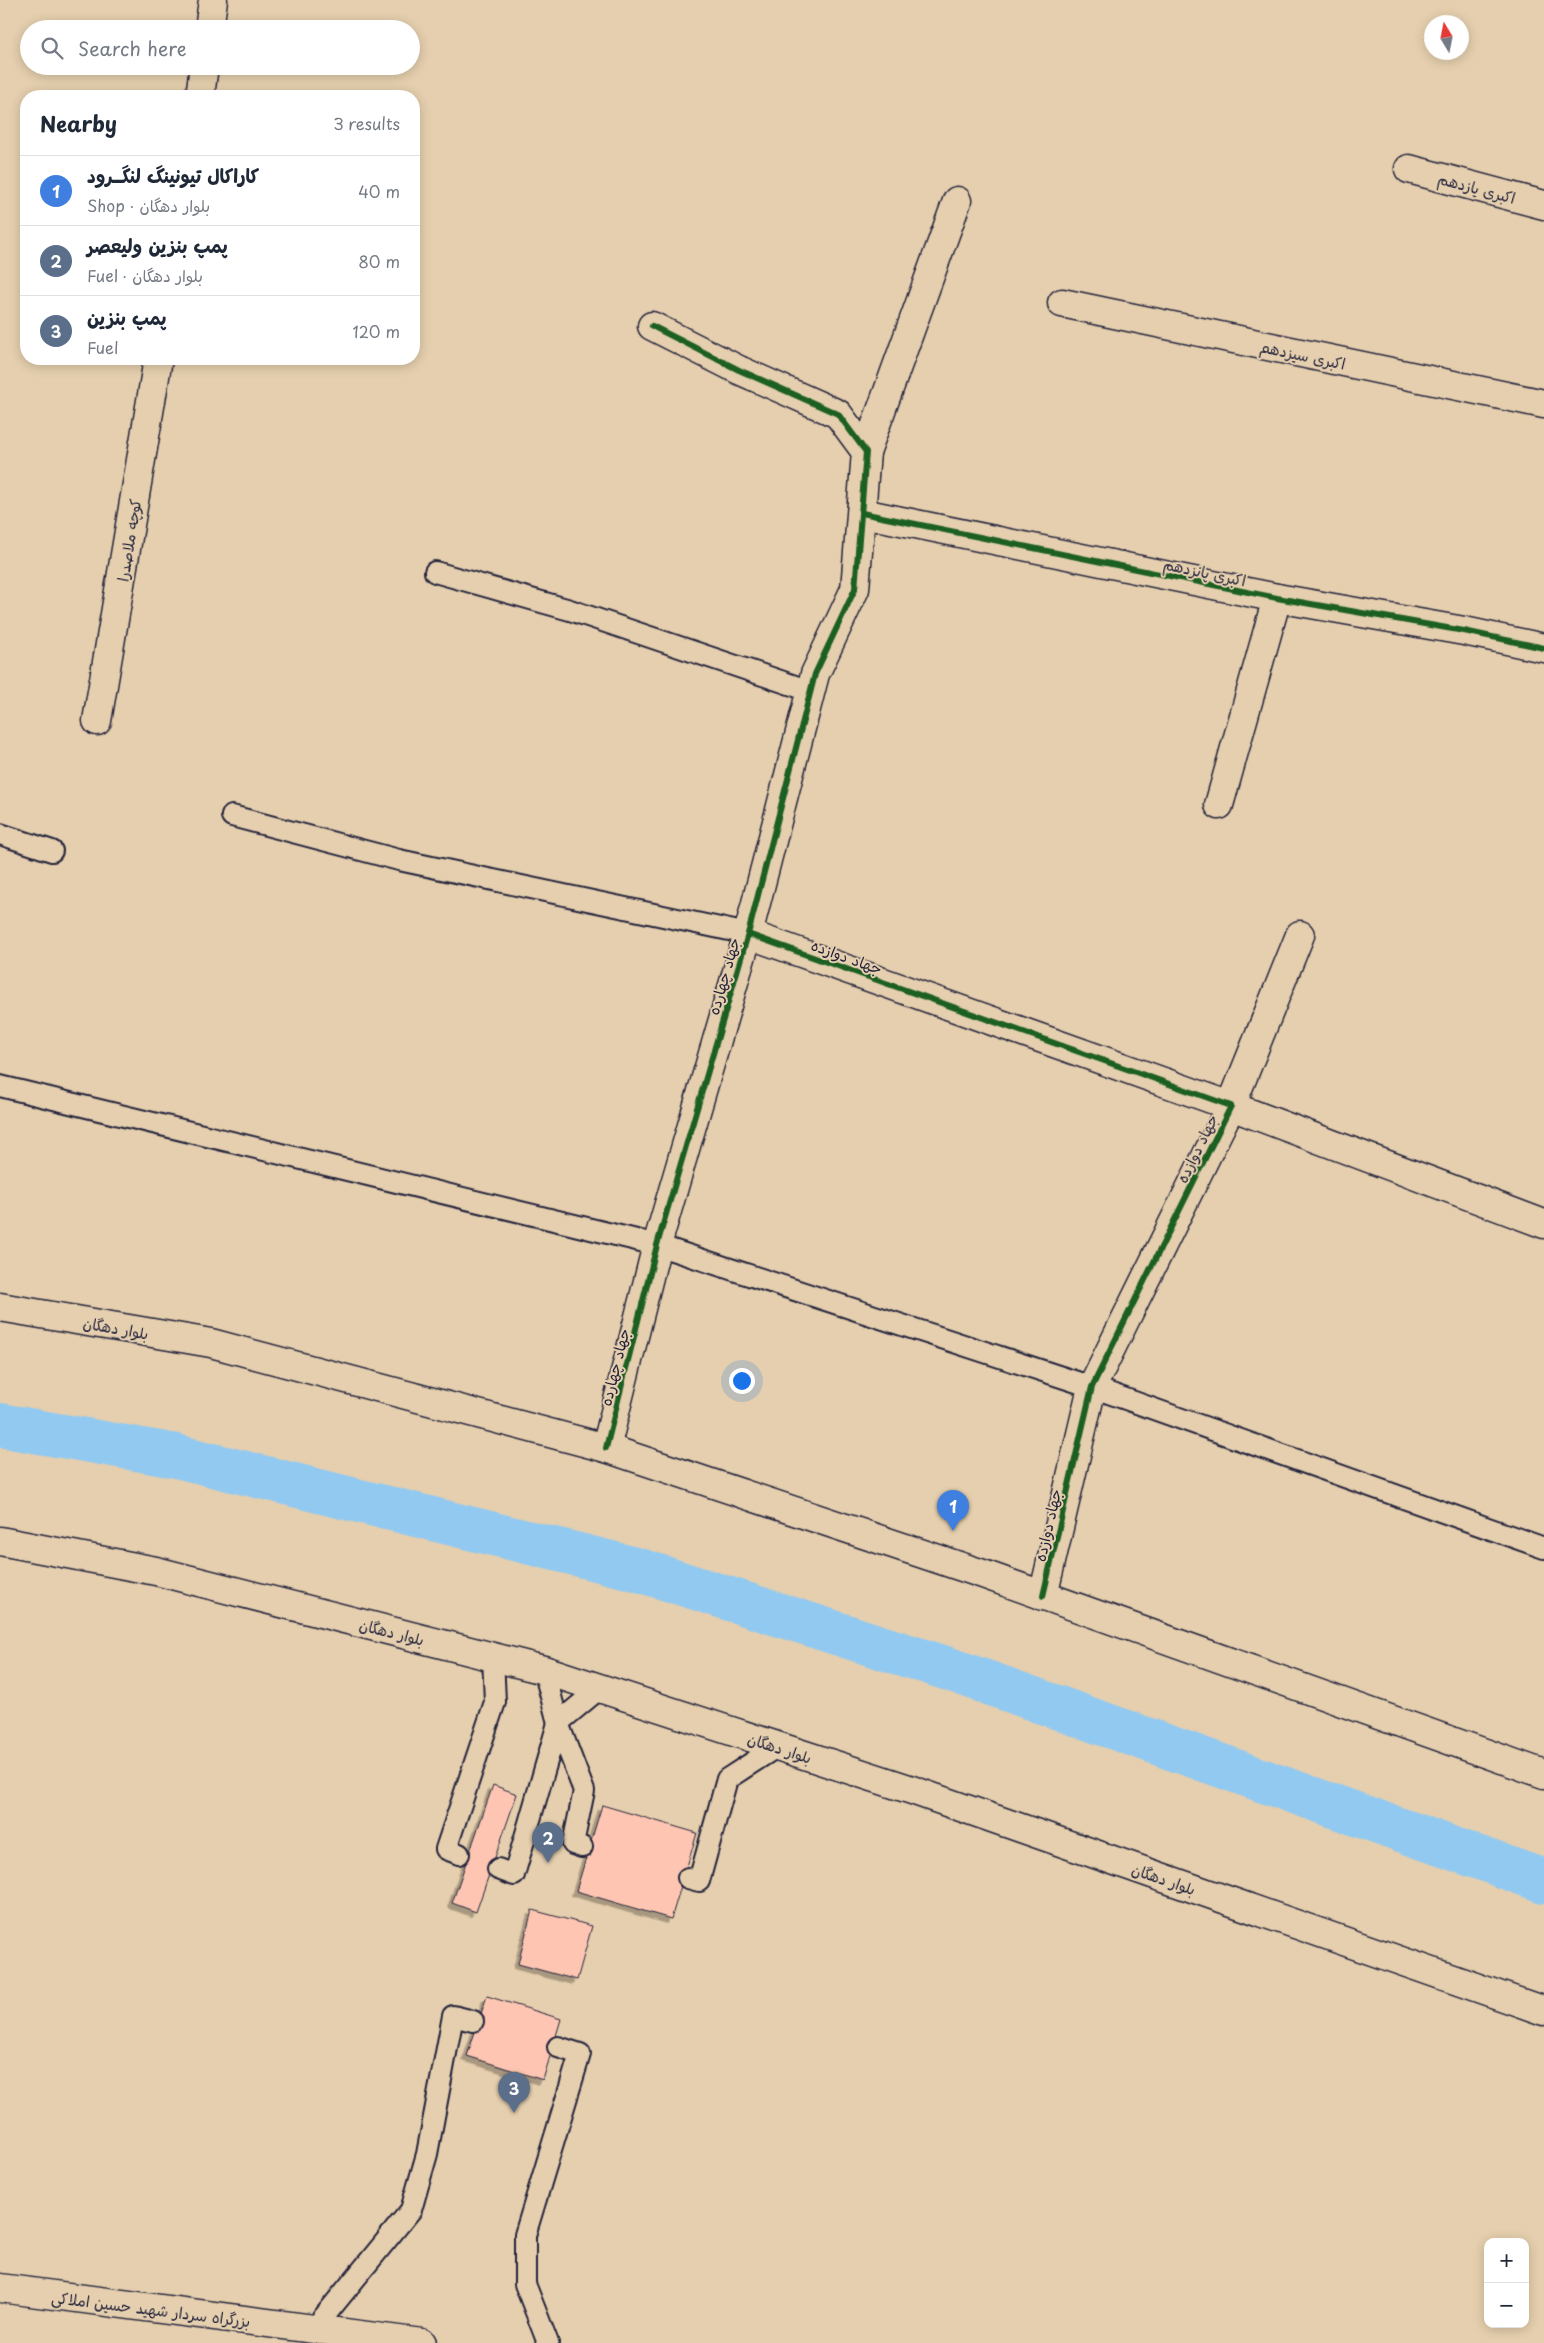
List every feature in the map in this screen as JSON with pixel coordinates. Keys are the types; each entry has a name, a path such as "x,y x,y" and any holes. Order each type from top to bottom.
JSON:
{"main road":[{"path":"210,20 213,0"},
{"path":"201,90 203,75"},
{"name":"اکبری یازدهم","path":"1409,170 1544,204"},
{"name":"جهاد چهارده","path":"606,1448 657,1245 748,934 810,691 815,674 855,589 866,452 957,201"},
{"name":"اکبری سیزدهم","path":"1062,303 1544,404"},
{"path":"652,326 739,370 838,414 866,452"},
{"name":"کوچه ملاصدرا","path":"97,721 157,365"},
{"name":"اکبری پانزدهم","path":"862,513 1277,598 1464,631 1544,648"},
{"path":"1219,805 1277,598"},
{"name":"جهاد دوازده","path":"748,934 1230,1106 1092,1387 1043,1596"},
{"path":"1300,935 1230,1106 1544,1224"},
{"name":"بلوار دهگان","path":"0,1307 211,1343 606,1448 1043,1596 1544,1774"},
{"name":"بلوار دهگان","path":"0,1541 156,1571 544,1670 912,1790 1544,2011"},
{"name":"بزرگراه سردار شهید حسین املاکی","path":"0,2288 422,2343"}],"lane":[{"path":"435,572 570,610 810,691"},
{"path":"232,816 399,860 748,934"},
{"path":"0,834 52,851"},
{"path":"0,1086 657,1245 1092,1387 1544,1548"},
{"path":"460,1854 446,1849 495,1702 493,1657"},
{"path":"544,1670 558,1723 584,1791 573,1844 582,1847"},
{"path":"498,1869 514,1875 558,1723 600,1688"},
{"path":"688,1878 699,1881 727,1779 778,1746"},
{"path":"314,2329 411,2210 427,2154 453,2016 473,2021"},
{"path":"548,2343 525,2284 525,2235 580,2054 558,2047"}],"building":[{"path":"493,1785 517,1794 476,1912 452,1903"},
{"path":"602,1805 697,1833 671,1919 576,1891"},
{"path":"532,1910 592,1926 577,1980 518,1964"},
{"path":"487,1996 561,2019 543,2080 467,2056"}],"waterway":[{"path":"0,1425 176,1456 636,1569 952,1670 1544,1881"}],"cycle path":[{"path":"606,1448 657,1245 748,934 815,674 855,589 866,452 838,414 739,370 652,326"},
{"path":"862,513 1277,598 1464,631 1544,648"},
{"path":"748,934 1231,1106 1092,1387 1043,1596"}],"place":[{"name":"کاراکال تیونینگ لنگــرود","path":"953,1531"},
{"name":"پمپ بنزین ولیعصر","path":"548,1863"},
{"name":"پمپ بنزین","path":"514,2113"}]}
